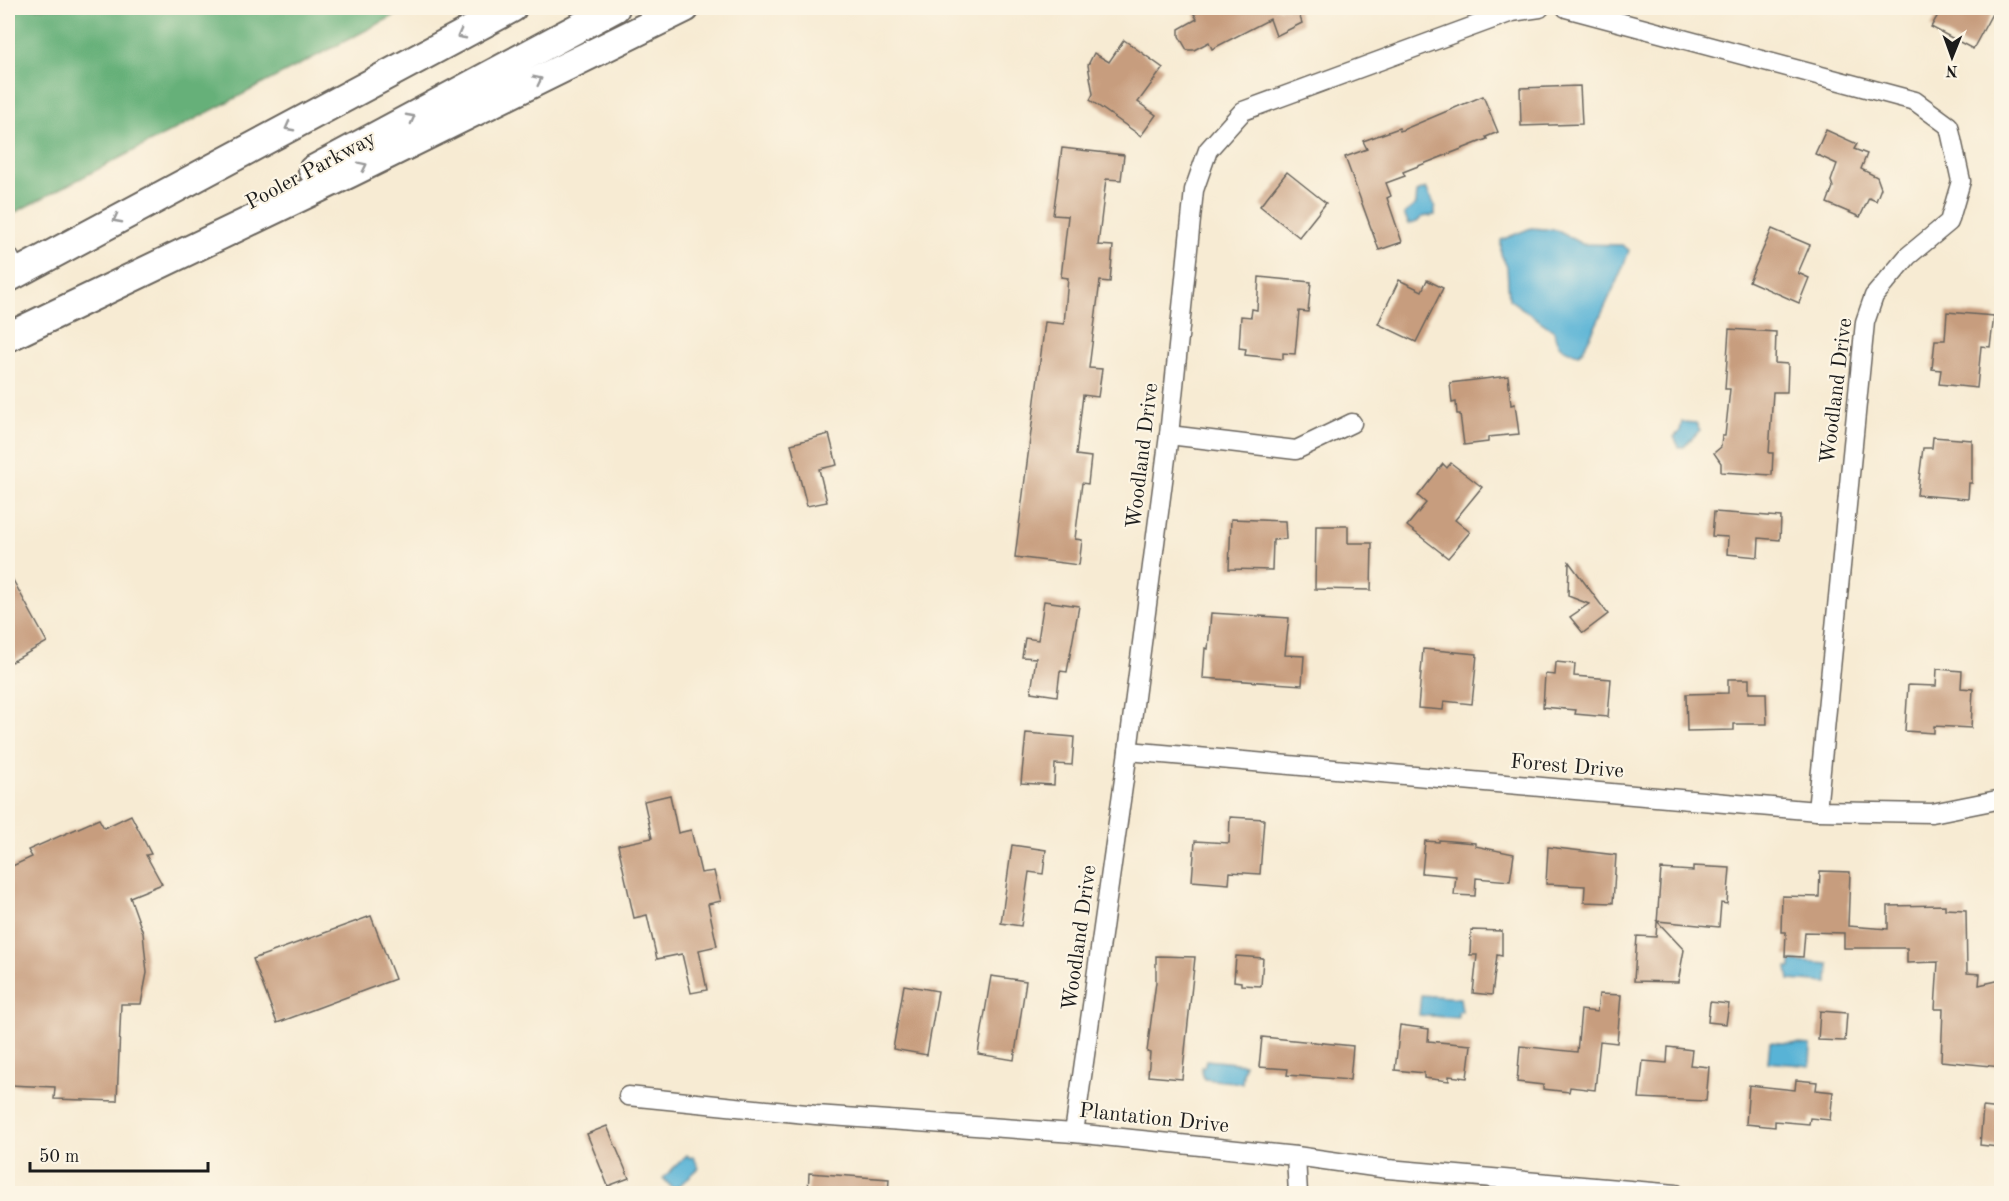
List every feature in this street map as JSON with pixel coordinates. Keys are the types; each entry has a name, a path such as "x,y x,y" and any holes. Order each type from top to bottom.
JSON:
{"main road":[{"path":"11,268 512,8"},
{"name":"Pooler Parkway","path":"8,336 615,8"},
{"path":"8,336 350,173 685,8"}],"street":[{"name":"Woodland Drive","path":"1074,1133 1128,751 1169,435 1194,190 1208,150 1243,111 1512,12 1540,8"},
{"name":"Woodland Drive","path":"1566,8 1915,101 1949,126 1961,181 1949,222 1908,256 1874,296 1865,322 1817,811"},
{"path":"1169,435 1296,450 1352,423"},
{"name":"Forest Drive","path":"1128,751 1817,811 1932,813 2001,799"},
{"name":"Plantation Drive","path":"628,1096 816,1115 1074,1133 1296,1156 1388,1169 1676,1194"},
{"path":"1296,1156 1298,1194"}],"green space":[{"path":"8,8 409,8 8,216"}],"water":[{"path":"1426,188 1435,206 1435,215 1422,217 1417,222 1409,224 1404,214 1416,204 1417,192"},
{"path":"1531,228 1556,230 1582,244 1622,245 1629,250 1606,305 1579,354 1561,347 1556,341 1554,331 1509,299 1507,267 1501,254 1501,240"},
{"path":"1682,422 1696,423 1700,430 1684,447 1679,447 1674,437 1680,431"},
{"path":"1791,961 1829,964 1828,983 1789,980 1787,968 1791,968"},
{"path":"1421,995 1460,998 1462,1011 1458,1012 1458,1018 1419,1015"},
{"path":"1770,1042 1811,1045 1810,1066 1768,1062"},
{"path":"1206,1060 1244,1064 1242,1083 1204,1079 1201,1067 1204,1067"},
{"path":"687,1155 690,1158 693,1156 699,1168 674,1190 663,1178"}],"building":[{"path":"1206,8 1297,8 1302,23 1276,36 1270,19 1212,49 1209,42 1194,50 1187,50 1179,36 1179,29 1197,19 1194,14"},
{"path":"1942,8 1995,8 1973,49 1931,27"},
{"path":"1124,40 1163,68 1138,102 1156,115 1141,136 1090,100 1093,94 1088,65 1094,53 1109,62"},
{"path":"1580,86 1582,124 1521,126 1520,88"},
{"path":"1483,96 1498,132 1486,137 1487,139 1403,172 1405,176 1386,183 1391,196 1387,198 1402,242 1379,250 1345,157 1367,149 1363,141 1399,128 1400,131"},
{"path":"1826,130 1857,144 1854,149 1867,154 1861,169 1877,177 1881,188 1876,201 1869,198 1860,217 1827,203 1833,187 1831,181 1837,164 1815,154"},
{"path":"1062,148 1124,155 1121,180 1106,179 1098,245 1113,246 1110,282 1100,281 1089,368 1102,369 1098,397 1083,395 1076,455 1091,457 1088,484 1082,483 1075,539 1082,540 1079,565 1015,557 1045,322 1064,324 1068,278 1061,277 1068,216 1053,215"},
{"path":"1287,172 1326,203 1299,237 1260,206"},
{"path":"1772,229 1810,245 1798,273 1809,278 1799,303 1749,281"},
{"path":"1259,277 1311,282 1308,312 1299,311 1295,354 1283,353 1283,359 1245,355 1246,349 1239,348 1241,316 1251,317 1252,309 1257,310"},
{"path":"1399,280 1422,291 1427,280 1443,288 1416,342 1378,324"},
{"path":"1947,312 1994,316 1990,347 1981,346 1977,388 1939,384 1941,370 1932,369 1935,340 1945,340"},
{"path":"1729,329 1776,332 1775,363 1788,364 1787,392 1773,392 1769,453 1773,453 1772,475 1721,472 1721,463 1714,453 1721,447 1722,436 1725,436 1730,389 1725,389"},
{"path":"1508,376 1511,405 1515,404 1519,434 1488,437 1488,442 1464,445 1460,414 1457,414 1456,402 1452,403 1450,383"},
{"path":"829,434 837,465 819,469 827,502 807,506 791,444"},
{"path":"1933,437 1972,440 1972,483 1969,483 1968,499 1917,495 1923,448 1932,448"},
{"path":"1451,463 1482,487 1455,520 1470,532 1448,558 1407,526 1426,503 1418,496 1443,464 1447,468"},
{"path":"1714,512 1781,517 1780,540 1759,538 1758,557 1727,554 1728,537 1712,536"},
{"path":"1231,519 1285,521 1286,539 1273,540 1272,570 1229,569"},
{"path":"1316,526 1348,526 1348,543 1372,543 1371,590 1315,589"},
{"path":"1569,562 1608,614 1583,633 1570,617 1589,604 1568,596"},
{"path":"8,571 47,642 8,664"},
{"path":"1044,601 1079,606 1067,672 1060,671 1057,696 1031,692 1036,658 1022,657 1025,638 1038,640"},
{"path":"1211,613 1289,618 1285,655 1304,656 1302,685 1203,678"},
{"path":"1423,649 1477,654 1472,704 1444,701 1443,710 1418,708"},
{"path":"1556,662 1575,664 1574,676 1611,679 1608,717 1575,714 1576,710 1543,707 1545,674 1555,675"},
{"path":"1937,669 1962,671 1961,688 1973,689 1971,728 1934,726 1934,733 1905,731 1908,685 1936,686"},
{"path":"1728,679 1749,679 1749,693 1766,693 1767,724 1734,724 1734,730 1687,731 1686,694 1728,693"},
{"path":"1026,733 1074,737 1072,765 1055,764 1054,785 1021,783"},
{"path":"670,795 678,833 691,830 701,873 714,871 721,901 708,904 717,946 699,950 707,990 691,993 682,954 657,959 647,915 634,918 618,845 652,838 644,801"},
{"path":"131,815 151,854 146,855 162,884 130,897 143,933 147,973 141,1004 121,1004 117,1101 54,1099 55,1087 8,1085 8,868 32,857 28,850 99,819 104,828"},
{"path":"1230,817 1264,819 1260,874 1230,872 1229,884 1192,881 1195,841 1229,843"},
{"path":"1439,840 1475,843 1475,846 1514,854 1510,881 1476,878 1475,896 1454,895 1456,876 1422,873 1425,841 1439,842"},
{"path":"1012,845 1046,850 1043,874 1029,872 1021,926 1001,923"},
{"path":"1548,847 1616,855 1613,903 1584,902 1585,886 1546,884"},
{"path":"1693,866 1730,868 1727,904 1721,903 1719,927 1657,921 1661,869 1693,871"},
{"path":"1820,871 1850,872 1848,926 1888,929 1888,906 1945,905 1945,909 1966,910 1967,973 1980,974 1979,985 2001,980 2001,1067 1941,1061 1943,1009 1935,1009 1938,962 1907,963 1907,948 1844,948 1844,933 1805,932 1803,957 1785,956 1786,932 1781,932 1782,896 1819,897"},
{"path":"371,916 395,979 277,1023 253,959"},
{"path":"1657,921 1684,950 1678,982 1634,981 1637,936 1656,937"},
{"path":"1471,930 1502,931 1502,956 1497,955 1492,995 1473,993 1477,955 1470,955"},
{"path":"1156,956 1195,957 1182,1079 1148,1076 1150,1053 1147,1052 1156,982"},
{"path":"1236,956 1263,958 1261,986 1241,985 1241,982 1234,981"},
{"path":"991,976 1026,981 1014,1060 978,1054"},
{"path":"904,985 938,991 927,1055 893,1049"},
{"path":"1599,994 1621,995 1617,1043 1600,1041 1595,1090 1570,1087 1569,1092 1543,1089 1543,1085 1517,1082 1520,1046 1577,1052 1581,1010 1597,1012"},
{"path":"1710,1002 1729,1004 1726,1024 1708,1022"},
{"path":"1820,1011 1847,1013 1845,1041 1818,1040"},
{"path":"1400,1025 1429,1029 1428,1041 1471,1045 1467,1078 1449,1076 1449,1081 1424,1078 1424,1073 1395,1070"},
{"path":"1262,1037 1353,1046 1350,1080 1287,1075 1288,1069 1259,1067"},
{"path":"1668,1047 1692,1050 1690,1065 1709,1067 1706,1101 1639,1098 1643,1061 1667,1063"},
{"path":"1796,1080 1817,1082 1816,1090 1833,1092 1830,1120 1810,1118 1809,1124 1775,1121 1775,1127 1746,1124 1749,1085 1795,1090"},
{"path":"1983,1107 2001,1109 2001,1141 1998,1147 1980,1145"},
{"path":"607,1126 629,1178 608,1186 587,1134"},
{"path":"809,1173 889,1179 888,1194 808,1194"}]}
